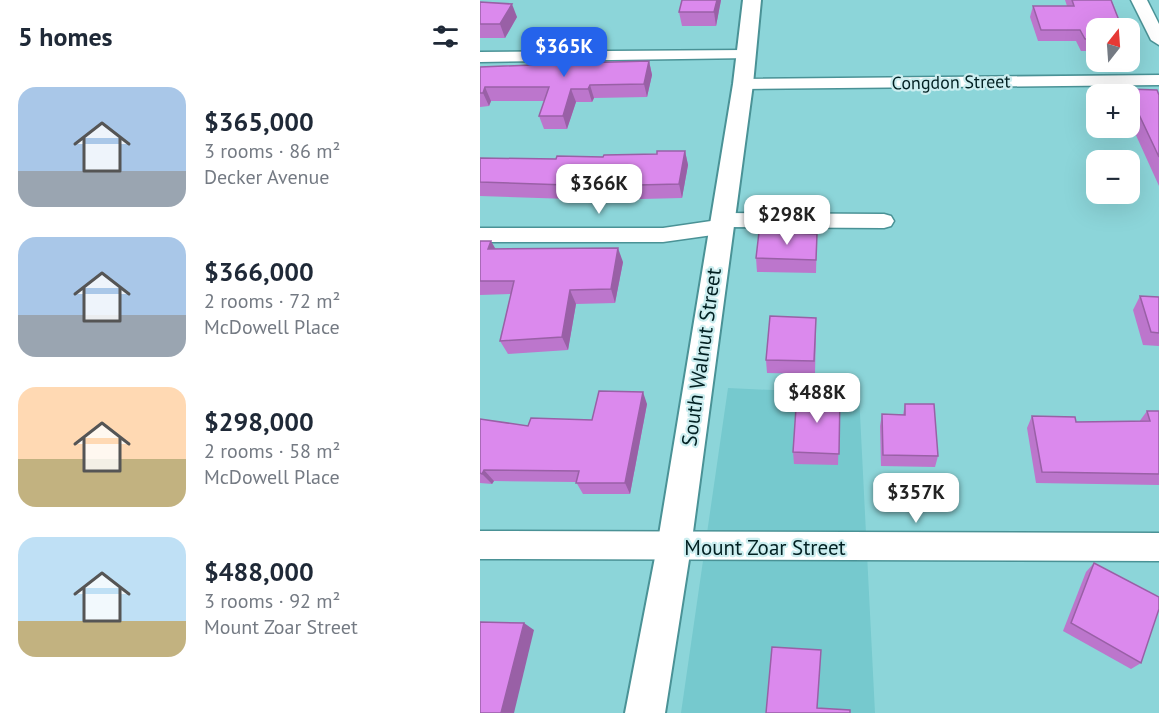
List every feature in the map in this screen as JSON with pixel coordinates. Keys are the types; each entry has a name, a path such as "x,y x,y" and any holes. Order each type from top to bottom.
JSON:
{"street":[{"name":"South Walnut Street","path":"645,713 674,547 720,224 743,84 752,0"},
{"path":"1139,0 1159,40"},
{"path":"480,57 745,55"},
{"name":"Congdon Street","path":"743,84 1159,81"},
{"path":"480,235 663,235 720,224 884,221"},
{"name":"Mount Zoar Street","path":"480,545 1159,547"}],"shaded area":[{"path":"728,388 859,394 875,713 681,713"}],"building":[{"path":"682,0 717,0 714,12 679,12"},
{"path":"1072,0 1111,0 1118,18 1086,18 1085,39 1080,30 1041,30 1033,6 1074,6"},
{"path":"480,2 512,4 500,24 480,24"},
{"path":"584,49 580,63 649,61 644,84 590,85 588,89 571,89 563,116 539,116 549,87 485,87 483,93 480,93 480,67 558,64 563,50"},
{"path":"1140,89 1157,90 1159,95 1159,157 1140,117"},
{"path":"657,151 685,151 679,184 596,186 480,182 480,158 556,159 557,156 603,157 604,155 657,154"},
{"path":"759,232 817,234 816,260 756,258"},
{"path":"480,241 491,241 488,249 618,248 611,289 570,290 562,337 500,341 514,281 480,281"},
{"path":"1140,296 1159,297 1159,333 1151,332"},
{"path":"770,316 816,318 814,361 766,360"},
{"path":"599,391 643,392 625,483 576,483 579,471 484,470 482,474 480,473 480,419 528,426 531,418 592,420"},
{"path":"797,393 840,394 839,454 793,452"},
{"path":"905,404 934,404 938,456 883,455 882,414 905,415"},
{"path":"1147,411 1159,411 1159,474 1042,472 1032,416 1075,417 1076,422 1150,421"},
{"path":"1094,563 1159,597 1159,609 1141,663 1071,623"},
{"path":"480,622 524,623 501,713 480,713"},
{"path":"772,647 821,650 817,708 850,710 850,713 766,713"}]}
